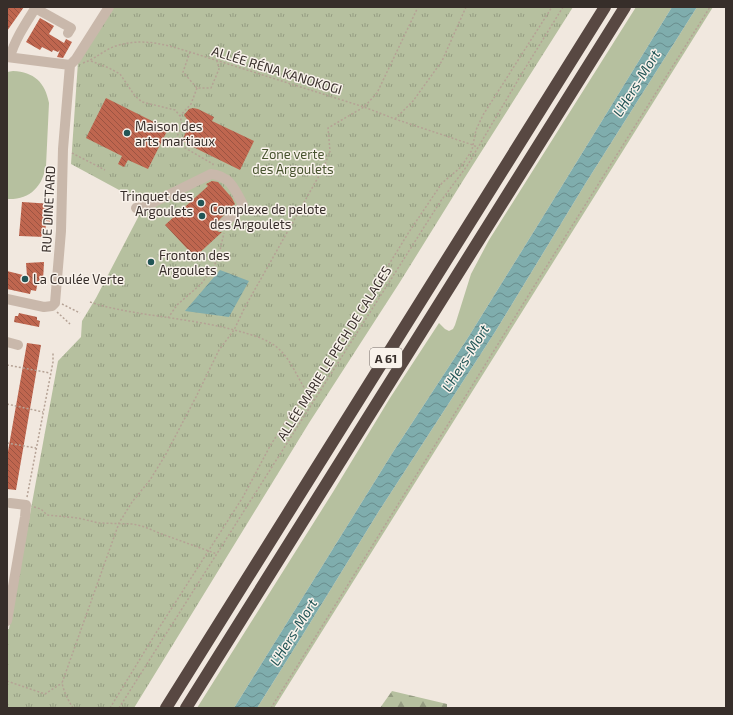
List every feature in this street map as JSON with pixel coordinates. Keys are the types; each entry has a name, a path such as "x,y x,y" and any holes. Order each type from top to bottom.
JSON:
{"highway":[{"name":"A 61","path":"166,708 605,7"},
{"name":"A 61","path":"186,708 625,7"}],"street":[{"path":"68,33 71,28 36,8 16,40 8,57 70,65 76,59 108,7"},
{"name":"RUE DINETARD","path":"54,304 61,231 63,149 70,65"},
{"path":"136,208 144,207 211,174 218,174 229,181 243,205 221,226"},
{"path":"7,299 44,307 54,304"},
{"path":"7,342 18,345"},
{"path":"7,620 26,504 8,503"}],"path":[{"path":"73,708 64,692 62,682 119,523 132,502 150,480 166,454 219,350 234,330 245,307 324,166 330,151 328,128 364,107 378,93 418,7"},
{"path":"395,120 413,100 442,61 466,7"},
{"path":"110,708 209,551 242,497 270,446 293,410 308,395 409,232 442,183 461,168 472,150 476,130 483,114 552,7"},
{"name":"ALLÉE MARIE LE PECH DE CALAGES","path":"119,708 440,202 466,166 563,7"},
{"path":"272,708 539,278 710,7"},
{"name":"ALLÉE RÉNA KANOKOGI","path":"70,65 76,66 91,61 113,47 127,43 139,42 163,44 364,107 395,120 473,144 477,147"},
{"path":"190,52 182,72 197,88 211,88 219,69 216,60"},
{"path":"91,61 120,74 135,96 142,102 175,110 180,116 182,124 174,142 213,164 211,174"},
{"path":"180,116 191,104 197,88"},
{"path":"63,149 105,170"},
{"path":"168,318 177,305 200,284 214,266 220,250 224,231 221,226"},
{"path":"90,302 117,309 211,324 255,336 279,349 293,368 308,395 314,401"},
{"path":"70,324 58,313 54,304 61,304 80,313"},
{"path":"53,354 53,362 26,504 40,509 48,515 78,518 99,523 133,524 145,527 159,534 217,554"},
{"path":"7,365 50,373"},
{"path":"7,404 43,412"},
{"path":"7,443 36,448"},
{"path":"7,681 45,694 62,682"}],"green space":[{"name":"Zone verte des Argoulets","path":"106,7 573,7 400,282 309,423 134,708 7,708 7,629 9,629 58,361 81,337 82,321 96,298 145,204 71,164 78,62"},
{"path":"636,7 672,7 469,336 393,452 234,708 197,708 333,492 390,398 439,323 449,331 453,329 471,274 489,240"},
{"path":"697,7 713,7 274,708 257,708 379,511 495,332 587,181"},
{"path":"13,71 27,73 33,76 45,89 49,103 46,166 41,180 34,191 28,195 15,199 7,199 7,72"},
{"path":"392,691 447,704 447,708 380,708"}],"water":[{"name":"L'Hers-Mort","path":"672,7 697,7 587,181 495,332 379,511 257,708 234,708 393,452 469,336"},
{"path":"220,270 249,281 229,317 185,311"}],"building":[{"path":"9,7 24,7 7,31 7,9"},
{"path":"40,18 54,26 49,34 64,43 66,39 72,42 63,58 57,57 60,50 58,52 53,50 52,52 42,47 40,50 26,42"},
{"name":"Maison des arts martiaux","path":"106,98 168,129 148,169 128,160 124,167 118,164 122,156 86,138"},
{"path":"193,108 214,117 212,121 254,141 240,170 182,141 190,123 184,115 189,109"},
{"name":"Complexe de pelote des Argoulets","path":"212,181 218,182 232,198 235,204 215,224 216,230 222,232 195,257 165,225 208,186 206,184"},
{"path":"22,202 53,204 52,222 46,221 45,237 19,236"},
{"name":"La Coulée Verte","path":"44,262 43,281 38,281 36,291 31,290 30,294 7,289 7,271 27,276 26,263"},
{"path":"19,313 37,317 37,320 40,321 39,327 14,322 15,316 18,316"},
{"path":"27,343 41,345 16,490 7,489 7,457"}],"place":[{"name":"Maison des arts martiaux","path":"127,133"},
{"name":"Trinquet des Argoulets","path":"201,203"},
{"name":"Complexe de pelote des Argoulets","path":"202,216"},
{"name":"Fronton des Argoulets","path":"151,262"},
{"name":"La Coulée Verte","path":"25,279"}]}
